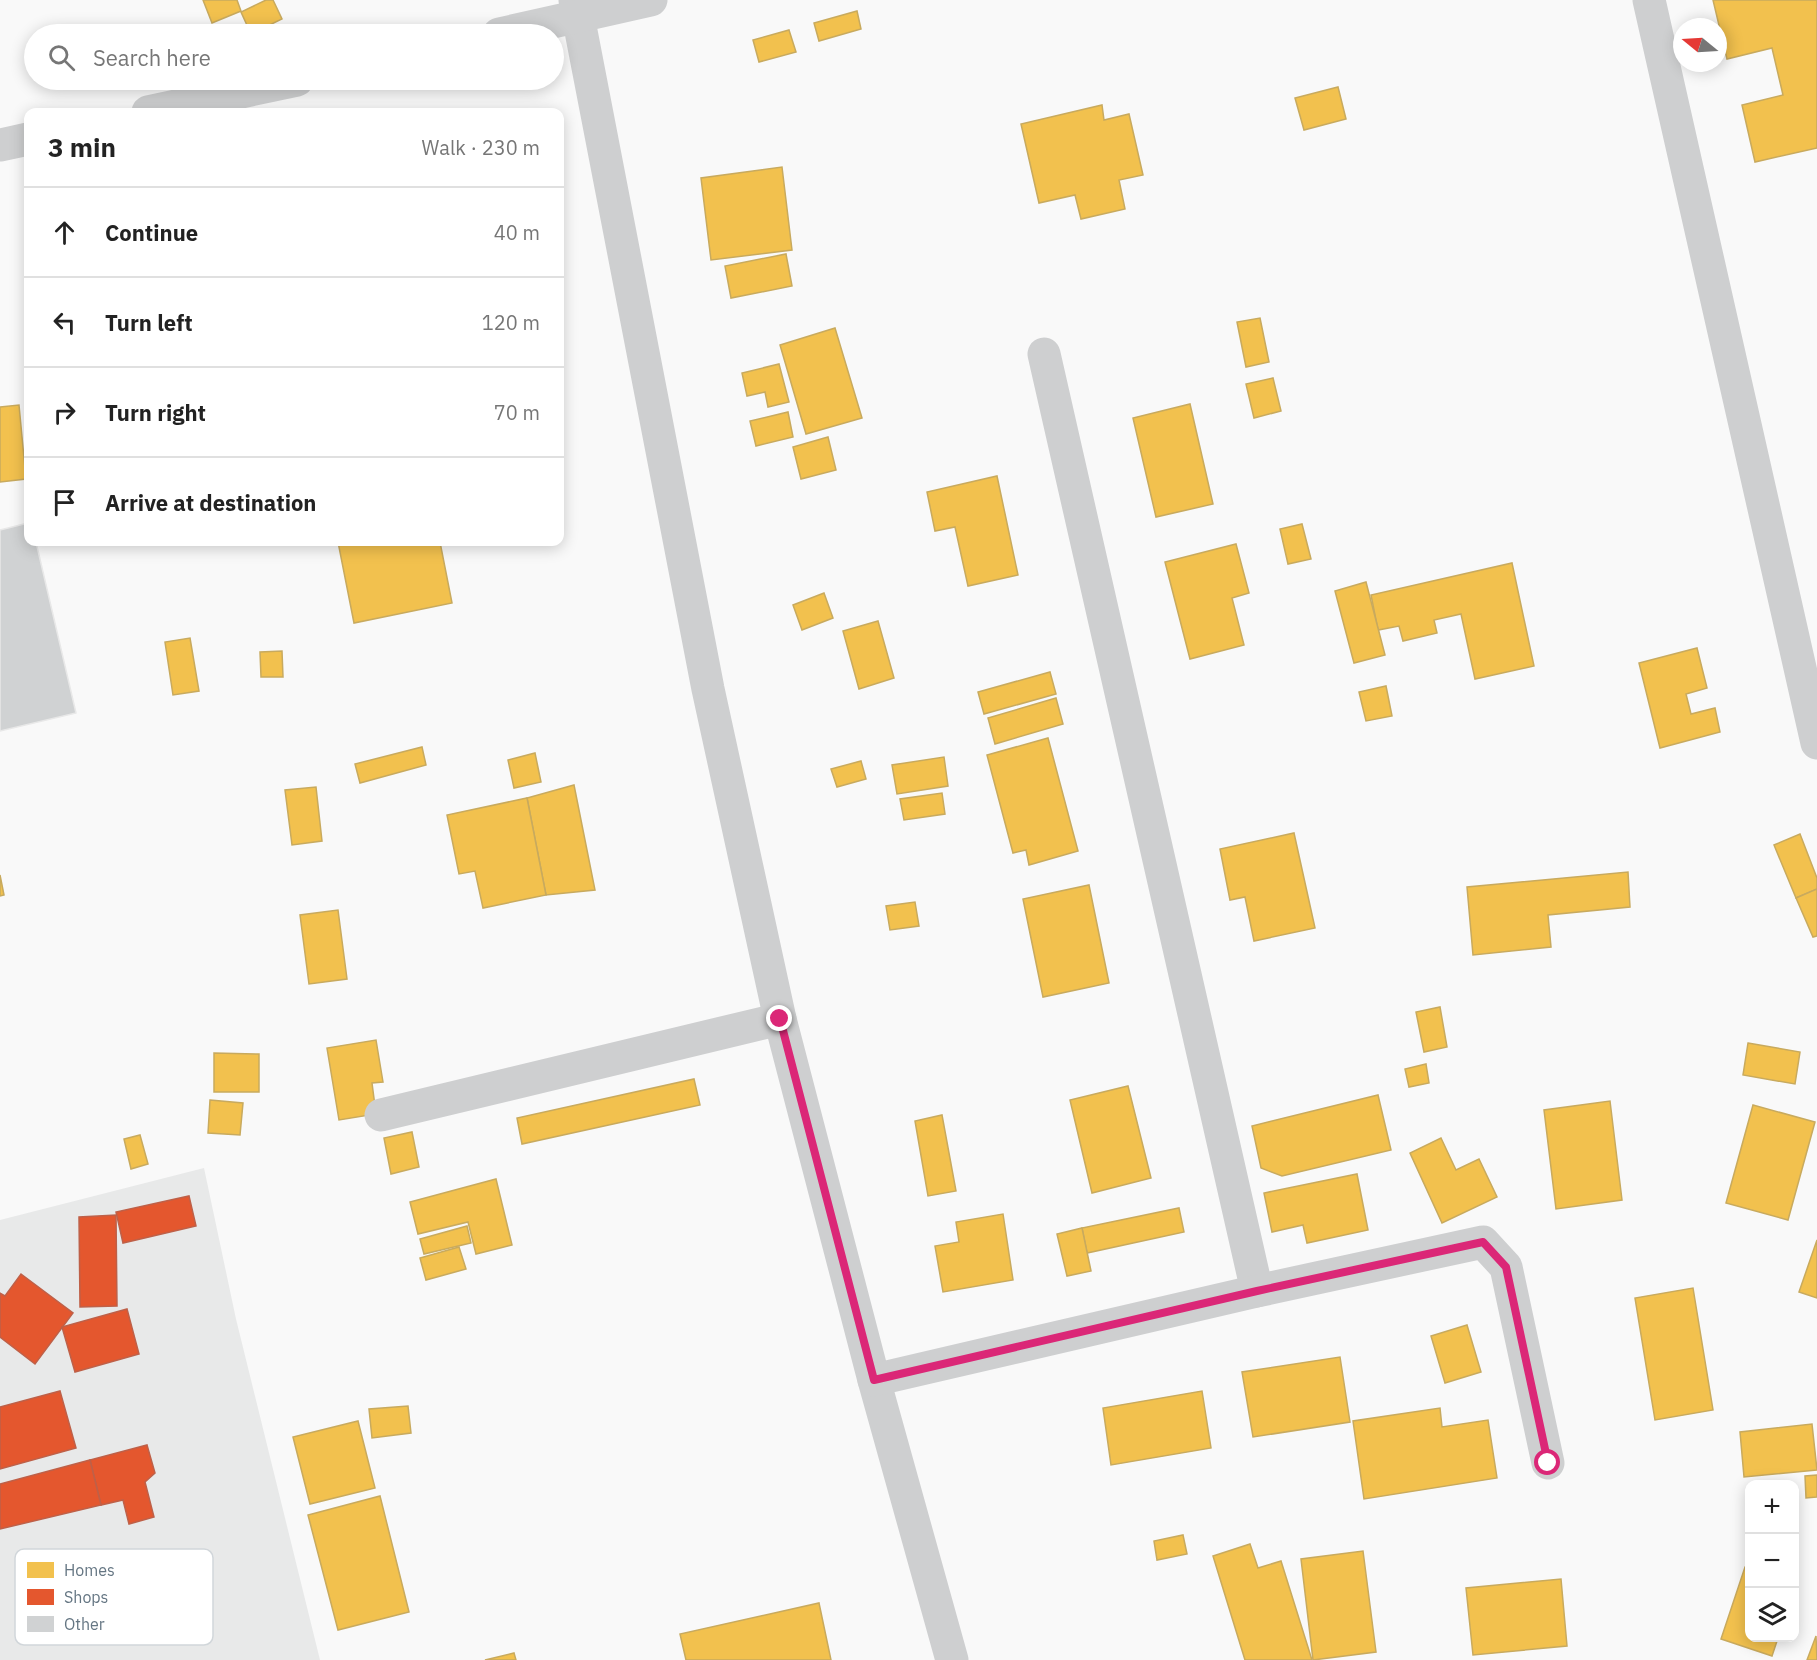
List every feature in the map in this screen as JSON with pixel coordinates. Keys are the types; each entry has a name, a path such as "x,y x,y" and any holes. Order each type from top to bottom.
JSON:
{"street":[{"path":"529,24 577,8 651,0"},
{"path":"1649,0 1817,742"},
{"path":"577,8 708,689 780,1019 874,1380 952,1660"},
{"path":"167,108 250,90"},
{"path":"0,145 24,140"},
{"path":"1044,354 1257,1291"},
{"path":"381,1115 780,1019"},
{"path":"874,1380 1257,1291 1483,1242 1506,1267 1548,1463"}],"shaded area":[{"path":"204,1168 236,1319 320,1660 0,1660 0,1220"}],"building: Homes":[{"path":"203,0 237,0 241,11 212,23"},
{"path":"266,0 273,0 282,19 272,24 246,24 241,12"},
{"path":"1713,0 1817,0 1817,148 1755,162 1742,105 1783,95 1772,48 1727,59 1727,18 1717,18"},
{"path":"857,11 861,29 819,41 814,23"},
{"path":"789,30 796,52 759,62 753,40"},
{"path":"1338,87 1346,119 1304,130 1295,98"},
{"path":"1102,105 1104,120 1129,114 1143,175 1119,180 1125,209 1081,219 1075,195 1039,203 1021,124"},
{"path":"782,167 792,250 711,260 701,178"},
{"path":"786,254 792,286 731,298 725,266"},
{"path":"1260,318 1269,362 1246,367 1237,322"},
{"path":"835,328 862,418 806,434 780,345"},
{"path":"779,364 789,402 768,407 765,392 747,396 742,373"},
{"path":"1273,378 1281,411 1254,418 1246,384"},
{"path":"1190,404 1213,504 1156,517 1133,418"},
{"path":"19,405 24,479 0,482 0,407"},
{"path":"788,412 793,437 756,446 750,421"},
{"path":"828,437 836,470 801,479 793,447"},
{"path":"997,476 1018,575 968,586 955,527 935,531 927,492"},
{"path":"1302,524 1311,559 1288,564 1280,529"},
{"path":"1236,544 1249,593 1232,598 1244,645 1190,659 1165,562"},
{"path":"339,546 441,546 452,603 354,623"},
{"path":"1512,563 1534,666 1475,679 1461,614 1434,620 1437,633 1403,641 1399,626 1378,630 1371,595"},
{"path":"1366,582 1385,655 1354,663 1335,591"},
{"path":"824,593 833,618 802,630 793,605"},
{"path":"878,621 894,678 859,689 843,631"},
{"path":"190,638 199,691 173,695 165,642"},
{"path":"1697,648 1707,688 1686,694 1691,714 1715,708 1720,732 1660,748 1639,663"},
{"path":"282,651 283,677 261,677 260,652"},
{"path":"1050,672 1056,694 984,714 978,692"},
{"path":"1386,686 1392,716 1366,721 1359,692"},
{"path":"1056,698 1063,724 995,744 988,718"},
{"path":"1048,738 1078,851 1029,865 1026,850 1013,853 987,755"},
{"path":"422,747 426,765 360,783 355,764"},
{"path":"535,753 541,782 514,788 508,760"},
{"path":"944,757 948,786 897,794 892,765"},
{"path":"861,761 866,779 837,787 831,769"},
{"path":"574,785 595,890 546,895 527,798"},
{"path":"316,787 322,841 292,845 285,790"},
{"path":"942,793 945,814 904,820 900,799"},
{"path":"527,798 546,895 483,908 475,871 459,874 447,815"},
{"path":"1294,833 1315,928 1254,941 1245,897 1230,900 1220,849"},
{"path":"1800,834 1817,878 1817,889 1796,898 1774,845"},
{"path":"1628,872 1630,907 1548,915 1551,947 1473,955 1467,887"},
{"path":"0,875 4,895 0,896"},
{"path":"1089,885 1109,983 1043,997 1023,899"},
{"path":"1817,889 1817,936 1813,937 1796,898"},
{"path":"915,902 919,926 890,930 886,906"},
{"path":"338,910 347,979 309,984 300,915"},
{"path":"1440,1007 1447,1047 1424,1052 1416,1012"},
{"path":"376,1040 383,1082 372,1083 376,1114 339,1120 327,1048"},
{"path":"1748,1043 1800,1052 1795,1084 1743,1075"},
{"path":"214,1053 259,1054 259,1092 214,1092"},
{"path":"1426,1064 1429,1083 1409,1087 1405,1069"},
{"path":"694,1079 700,1105 522,1144 517,1118"},
{"path":"1128,1086 1151,1178 1092,1193 1070,1100"},
{"path":"1378,1095 1391,1150 1282,1176 1261,1168 1252,1126"},
{"path":"210,1100 243,1103 240,1135 208,1133"},
{"path":"1610,1101 1622,1200 1556,1209 1544,1110"},
{"path":"1753,1105 1815,1122 1788,1220 1726,1203"},
{"path":"942,1115 956,1191 928,1196 915,1121"},
{"path":"412,1132 419,1167 391,1174 384,1138"},
{"path":"140,1135 148,1164 131,1169 124,1139"},
{"path":"1441,1138 1456,1170 1479,1159 1497,1197 1442,1223 1410,1153"},
{"path":"1357,1174 1368,1230 1307,1243 1303,1225 1272,1232 1264,1193"},
{"path":"496,1179 512,1245 476,1254 468,1222 418,1234 410,1202"},
{"path":"1179,1208 1184,1232 1087,1253 1082,1228"},
{"path":"1003,1214 1013,1280 943,1292 935,1246 959,1242 956,1222"},
{"path":"467,1226 471,1243 424,1254 420,1239"},
{"path":"1082,1228 1091,1271 1067,1276 1057,1234"},
{"path":"1817,1240 1817,1298 1799,1292"},
{"path":"459,1247 466,1269 426,1280 420,1258"},
{"path":"1693,1288 1713,1410 1655,1420 1635,1298"},
{"path":"1467,1325 1481,1372 1445,1383 1431,1336"},
{"path":"1340,1357 1350,1422 1253,1437 1242,1372"},
{"path":"1202,1391 1211,1448 1111,1465 1103,1408"},
{"path":"408,1406 411,1433 372,1438 369,1409"},
{"path":"1440,1408 1442,1427 1488,1420 1497,1478 1364,1499 1353,1421"},
{"path":"358,1421 375,1488 310,1504 293,1437"},
{"path":"1812,1424 1817,1470 1744,1477 1740,1432"},
{"path":"1817,1475 1817,1497 1806,1498 1805,1476"},
{"path":"380,1496 409,1612 338,1630 308,1515"},
{"path":"1183,1535 1187,1554 1157,1560 1154,1541"},
{"path":"1250,1544 1258,1568 1281,1561 1312,1660 1245,1660 1213,1556"},
{"path":"1363,1551 1376,1652 1313,1660 1301,1559"},
{"path":"1745,1567 1745,1642 1777,1642 1772,1656 1721,1639"},
{"path":"1561,1579 1567,1646 1473,1655 1466,1588"},
{"path":"819,1603 831,1660 686,1660 680,1634"},
{"path":"1816,1636 1817,1660 1807,1660"},
{"path":"514,1653 516,1660 485,1660"}],"building: Shops":[{"path":"189,1196 196,1226 123,1243 116,1212"},
{"path":"116,1215 117,1306 80,1307 79,1217"},
{"path":"21,1274 73,1313 35,1364 0,1337 0,1293 5,1296"},
{"path":"127,1309 139,1354 75,1372 62,1327"},
{"path":"60,1391 76,1448 0,1469 0,1407"},
{"path":"147,1445 155,1473 145,1482 154,1517 129,1524 123,1500 101,1505 90,1460"},
{"path":"90,1460 101,1505 0,1529 0,1484"}],"building: Other":[{"path":"24,524 24,546 37,546 76,713 0,731 0,530"}],"route":[{"path":"780,1019 874,1380 1257,1291 1483,1242 1506,1267 1548,1463"}]}
